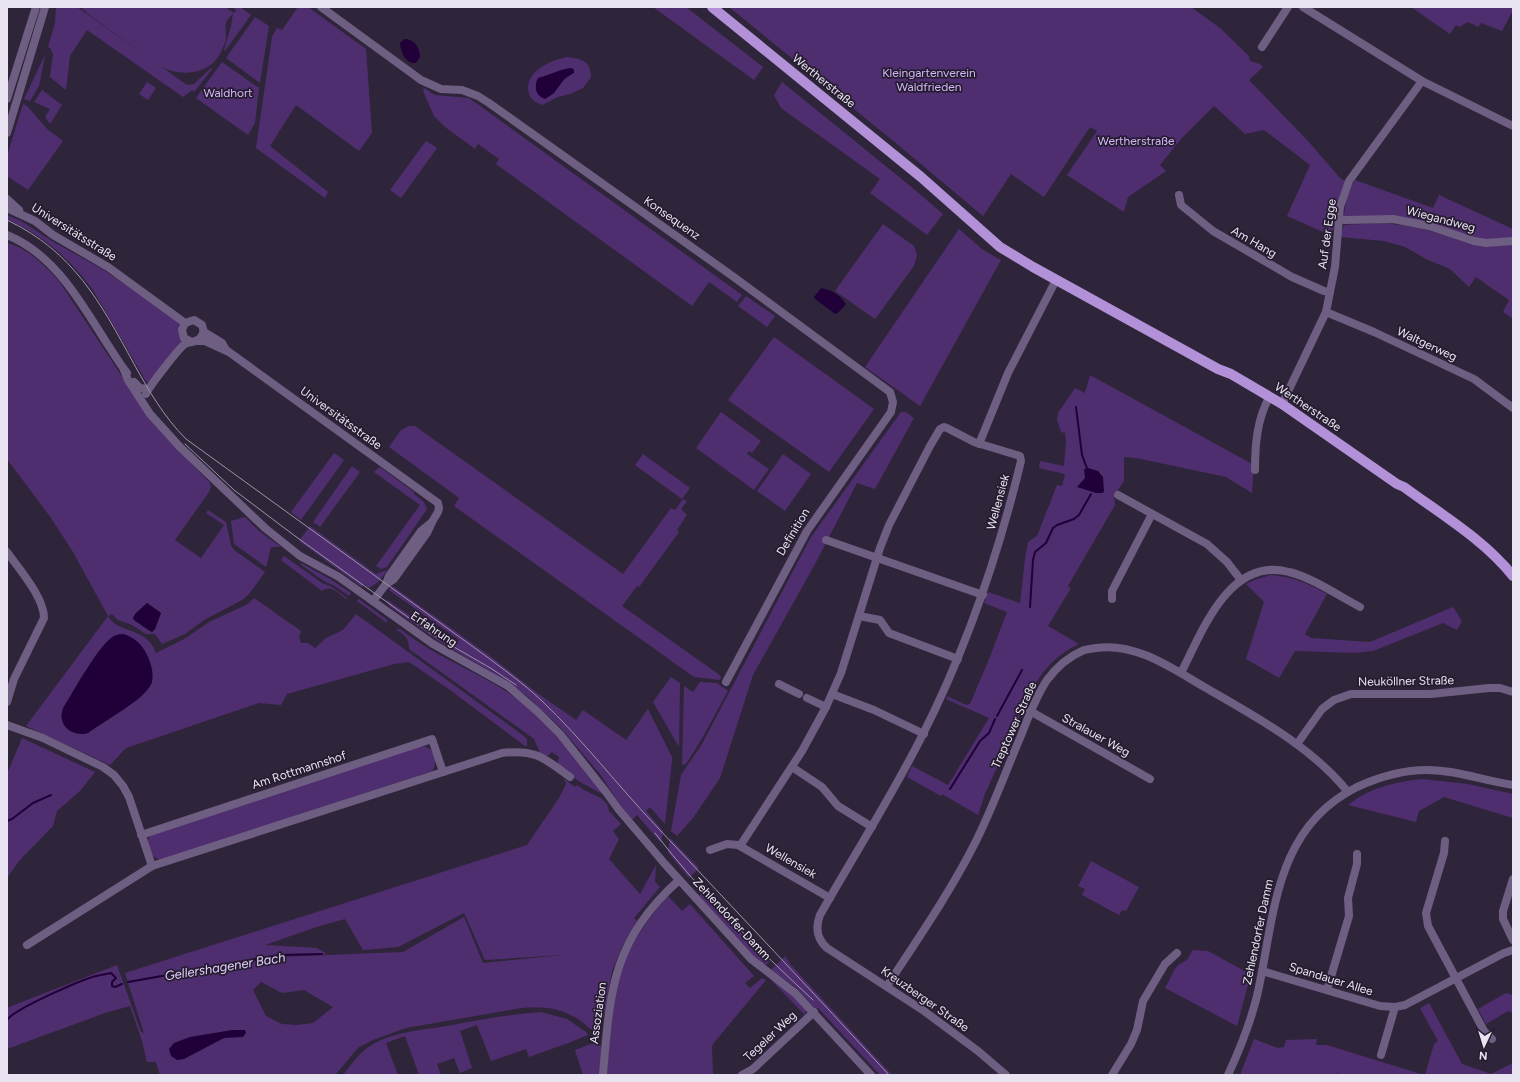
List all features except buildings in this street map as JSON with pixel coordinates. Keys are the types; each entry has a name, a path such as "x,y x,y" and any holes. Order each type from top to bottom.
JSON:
{"main road":[{"name":"Wertherstraße","path":"712,7 921,177 1000,247 1056,280 1270,396 1397,484 1404,487 1480,541 1513,576"}],"street":[{"path":"7,99 36,7"},
{"path":"7,133 45,7"},
{"name":"Konsequenz","path":"321,7 421,80 441,89 462,90 478,96 489,103 886,388 892,397 893,402"},
{"path":"1262,47 1288,7"},
{"path":"1303,7 1422,81 1513,126"},
{"name":"Auf der Egge","path":"1282,404 1326,312 1335,267 1339,219 1343,197 1349,181 1422,81"},
{"name":"Am Hang","path":"1179,195 1182,205 1213,231 1292,277 1324,291 1330,292"},
{"path":"7,199 24,215"},
{"name":"Universitätsstraße","path":"7,208 24,215 63,241 108,267 185,323"},
{"name":"Wiegandweg","path":"1339,219 1392,219 1429,226 1474,241 1486,243 1513,241"},
{"path":"10,237 36,251 58,273 78,297 124,370 133,388 155,419"},
{"path":"979,444 1008,373 1056,280"},
{"name":"Waltgerweg","path":"1326,312 1374,332 1474,379 1513,408"},
{"path":"155,419 145,399 148,389 161,374 177,351 185,344 195,341 201,338 204,332 202,325 198,321 191,320 183,326 182,334 184,338 195,341"},
{"name":"Universitätsstraße","path":"204,332 222,343 226,350"},
{"name":"Universitätsstraße","path":"195,341 205,341 218,348 226,350 438,503 439,508 432,522 421,531 373,601"},
{"path":"124,370 138,387 148,389"},
{"path":"1255,470 1258,428 1263,409 1270,396"},
{"name":"Definition","path":"726,682 807,530 890,412 893,402"},
{"name":"Erfahrung","path":"155,419 185,452 268,532 309,562 338,577 433,644 508,686 534,707 560,734 619,810 679,880"},
{"name":"Wellensiek","path":"827,948 820,939 817,928 820,915 872,827 924,734 958,659 983,595 1005,526 1022,459 1018,455 979,444 944,427 940,429 930,446 895,513 877,557 842,669 826,707 814,731 792,767 740,846 830,898"},
{"path":"1118,495 1207,544 1227,562 1241,580"},
{"path":"1112,599 1112,591 1152,514"},
{"path":"826,540 983,595"},
{"path":"7,552 40,600 44,610 44,618 14,679 7,702"},
{"path":"1181,673 1217,605 1227,592 1241,580 1251,575 1265,571 1288,571 1303,577 1360,607"},
{"path":"859,616 880,620 888,633 958,659"},
{"name":"Treptower Straße","path":"887,986 940,906 975,844 1030,712 1047,681 1067,660 1083,650 1103,647 1136,651 1181,673 1297,744 1324,766 1348,792"},
{"path":"779,684 799,694"},
{"name":"Neuköllner Straße","path":"1297,744 1322,709 1334,700 1350,694 1431,694 1489,688 1500,688 1513,692"},
{"path":"832,694 874,710 924,734"},
{"path":"807,698 826,707"},
{"name":"Stralauer Weg","path":"1030,712 1150,779"},
{"path":"7,725 43,738 103,767 114,775 123,786 129,797 152,866"},
{"name":"Am Rottmannshof","path":"141,835 432,739 443,772"},
{"path":"27,945 152,866 502,753 518,751 535,754 552,760 570,777"},
{"path":"792,767 822,787 838,806 872,827"},
{"name":"Zehlendorfer Damm","path":"1228,1075 1240,1050 1247,1030 1262,971 1273,907 1287,864 1303,834 1315,818 1330,804 1348,792 1379,778 1405,772 1418,770 1461,773 1513,785"},
{"path":"1445,841 1444,853 1426,913 1428,926 1484,1031 1492,1039"},
{"path":"710,850 727,844 740,846"},
{"path":"1327,990 1349,916 1348,898 1357,864 1357,854"},
{"path":"1513,878 1504,911 1504,920 1513,940"},
{"name":"Zehlendorfer Damm","path":"679,880 751,959 796,993 867,1074"},
{"name":"Assoziation","path":"603,1075 609,1006 616,974 621,960 632,936 646,915 661,897 679,880"},
{"name":"Kreuzberger Straße","path":"827,948 887,986 944,1025 1006,1075"},
{"path":"1381,1055 1395,1008 1405,1005 1504,953 1513,950"},
{"path":"1112,1075 1131,1044 1137,1030 1143,1002 1165,964 1177,953"},
{"name":"Spandauer Allee","path":"1262,971 1380,1006 1395,1008"},
{"name":"Tegeler Weg","path":"742,1075 754,1072 814,1012"}],"green space":[{"path":"56,7 77,7 187,85 194,84 211,68 212,69 194,92 192,90 183,97 87,30 70,56 66,90 50,77 53,54 48,47 55,23"},
{"path":"81,7 225,7 234,13 236,10 232,7 240,7 251,15 225,51 233,13 226,23 226,37 219,56 213,63 205,68 188,73 161,67 88,14"},
{"path":"298,7 308,7 366,49 372,133 359,151 296,105 270,146 328,192 325,198 256,148 272,37 277,28 282,30"},
{"path":"653,7 686,7 763,67 754,80"},
{"name":"Kleingartenverein Waldfrieden","path":"729,7 1191,7 1220,28 1249,56 1250,61 1260,64 1263,67 1249,80 1308,141 1340,178 1345,181 1332,236 1287,216 1310,165 1264,130 1245,134 1214,106 1181,139 1160,165 1166,171 1128,197 1124,212 1067,175 1097,131 1090,127 1044,197 1011,174 983,216"},
{"path":"1411,7 1513,7 1513,10 1502,31 1481,23 1478,27 1468,22 1459,27 1456,25 1450,34"},
{"path":"255,17 269,26 260,83 226,58"},
{"path":"45,55 39,86 30,101 24,99"},
{"path":"567,57 584,61 589,67 591,77 583,88 570,94 558,97 542,105 534,101 529,95 528,89 529,82 532,77 541,67","holes":["552,75 570,76 545,99 536,90 538,78"]},
{"name":"Waldhort","path":"222,62 259,88 255,123 248,135 196,98"},
{"path":"147,82 156,88 148,100 139,94"},
{"path":"782,82 943,214 927,235 870,193 880,179 781,108 774,95"},
{"path":"424,88 435,95 469,98 742,295 737,302 709,282 692,306 496,164 499,159 478,144 475,149 445,127 434,116 423,91"},
{"path":"42,90 62,105 50,124 45,117 50,109 34,102"},
{"path":"23,104 27,106 48,130 63,141 28,190 7,176 7,156"},
{"path":"426,141 437,148 401,198 390,190"},
{"path":"1355,180 1433,208 1439,195 1513,229 1513,238 1485,240 1467,237 1439,227 1344,217 1347,198"},
{"path":"7,215 21,221 52,241 102,269 181,322 179,332 180,337 184,342 149,382 147,383 93,290 75,268 44,240 7,219"},
{"path":"1379,223 1423,229 1470,244 1482,246 1513,244 1513,319 1503,312 1509,300 1476,277 1469,287 1450,269 1426,259 1405,247 1384,241 1340,237 1344,225"},
{"path":"883,224 914,246 917,255 914,266 875,319 835,291"},
{"path":"959,229 983,250 1001,260 920,406 865,367"},
{"path":"7,243 15,245 29,253 59,281 152,422 210,483 211,487 209,492 175,540 201,558 224,525 206,513 208,510 226,522 231,545 234,550 265,572 249,594 242,600 204,620 185,634 162,644 155,634 146,634 132,625 118,620 112,614 108,616 73,552 51,518 7,459","holes":["147,603 161,613 155,629 152,632 134,620 135,614"]},
{"path":"746,296 775,316 767,327 738,306"},
{"path":"774,337 874,409 829,472 728,400"},
{"path":"1090,375 1254,465 1252,493 1226,477 1136,458 1124,457 1124,481 1114,496 1115,505 1068,586 1071,588 1048,626 1079,644 1058,657 1041,675 1032,689 985,794 978,815 942,794 941,796 907,777 912,766 948,785 989,718 946,699 947,696 966,705 970,704 989,659 1007,612 984,603 988,592 1020,603 1028,542 1037,536 1057,485 1062,486 1065,474 1039,468 1040,461 1064,466 1066,441 1065,433 1061,432 1057,420 1058,413 1075,388 1085,393"},
{"path":"721,412 761,441 752,453 749,451 747,454 769,469 754,490 696,448"},
{"path":"901,412 906,412 914,418 875,489 857,483 815,564 753,675 720,778 693,818 677,836 671,831 681,775 702,744 811,537"},
{"path":"409,426 415,426 623,574 671,508 675,510 683,499 687,501 681,509 687,515 677,530 679,532 639,587 637,586 622,606 717,673 721,677 720,680 694,677 454,506 459,498 389,447 401,430"},
{"path":"334,453 344,460 301,520 291,512"},
{"path":"643,454 690,488 682,499 635,465"},
{"path":"783,454 811,474 785,511 757,491"},
{"path":"352,466 360,472 320,527 313,522"},
{"path":"380,467 414,492 414,494 424,502 427,509 387,567 381,569 376,566 420,505 374,472"},
{"path":"245,517 259,531 281,547 271,547 266,567 234,544 231,521"},
{"path":"310,526 376,574 388,570 378,582 369,588 364,584 362,587 299,541"},
{"path":"284,556 322,583 332,587 347,598 346,599 332,589 325,589 322,591 281,560"},
{"path":"301,563 330,579 351,593 349,596 335,586 324,581 300,564"},
{"path":"1271,575 1300,581 1327,594 1305,634 1311,638 1370,642 1453,607 1462,621 1457,630 1443,623 1373,651 1355,653 1295,651 1279,678 1246,659 1264,602 1246,584"},
{"path":"391,585 576,720 583,710 626,740 648,709 672,757 665,824 650,807 646,811 663,831 661,843 637,815 631,821 600,774 560,727 527,696 503,679 440,642 389,606 386,599 454,646 459,640 389,590"},
{"path":"254,598 301,631 299,637 301,643 308,643 315,648 326,638 343,630 356,614 524,736 527,740 527,746 409,662 394,664 287,694 281,705 259,703 126,748 110,765 26,726 108,616 112,621 123,628 145,637 153,646 156,653 186,638 209,622 248,604","holes":["108,641 152,683 140,698 88,733 74,731 63,723 68,700 81,677"]},
{"path":"359,599 387,620 387,623 357,601"},
{"path":"396,629 400,629 428,648 492,683 523,703 555,735 604,795 580,782 559,767 557,764 559,757 552,752 546,757 540,753 534,739 409,649 407,639"},
{"path":"671,677 680,683 679,747 653,702"},
{"path":"700,682 717,683 728,691 701,740 686,764 682,765 684,686 693,692"},
{"path":"22,738 95,772 81,790 57,811 53,826 19,861 7,878 7,774"},
{"path":"422,746 430,749 434,756 435,763 432,771 161,860 154,857 149,850 148,839 150,835"},
{"path":"564,779 575,787 577,785 601,798 607,804 609,811 621,824 613,831 619,839 609,859 640,894 656,865 655,882 660,887 634,918 637,921 623,945 612,971 604,1015 593,1030 567,1013 537,1007 521,1008 406,1028 373,1040 359,1047 335,1075 160,1075 156,1062 147,1062 142,1041 130,1006 105,1013 7,1049 7,1009 9,1007 117,965 141,1032 144,1033 128,983 278,957 403,952 464,917 483,963 562,955 485,960 464,913 398,947 363,950 345,919 319,926 265,945 317,948 327,954 279,955 128,982 125,973 527,845 559,798 566,784","holes":["261,982 282,993 304,990 333,1007 313,1023 296,1025 282,1024 266,1016 253,990"]},
{"path":"1422,779 1468,784 1513,794 1513,818 1444,797 1419,811 1416,822 1348,805 1374,790 1392,784"},
{"path":"670,838 699,868 689,878 668,852"},
{"path":"1091,861 1139,887 1126,911 1122,910 1119,915 1082,895 1085,889 1078,886"},
{"path":"702,893 769,962 765,966 753,956 699,896"},
{"path":"668,896 682,911 690,904 754,976 745,983 750,988 762,978 766,980 713,1044 713,1075 607,1075 613,1007 617,983 627,956 641,931"},
{"path":"1193,950 1208,951 1248,973 1250,977 1237,1026 1165,988 1175,969 1178,965 1187,960"},
{"path":"785,956 790,964 892,1075 880,1075 818,1008 816,1009 795,987 771,970"},
{"path":"770,979 783,987 806,1009 805,1015"},
{"path":"1506,993 1513,995 1513,1013 1508,1011 1486,1024 1478,1009"},
{"path":"1429,1003 1462,1064 1491,1074 1513,1063 1513,1075 1425,1075 1434,1044 1438,1041 1420,1008"},
{"path":"541,1012 567,1019 588,1035 529,1057 526,1049 491,1061 477,1025 460,1031 472,1068 460,1073 454,1058 437,1064 441,1075 419,1075 405,1036 386,1043 398,1075 343,1075 355,1059 370,1046 379,1041 397,1035 482,1019"},
{"path":"1254,1039 1278,1048 1284,1047 1286,1040 1317,1039 1316,1045 1327,1045 1424,1075 1343,1075 1338,1073 1336,1075 1240,1075"},
{"path":"594,1043 599,1043 602,1049 600,1075 583,1075 575,1050"}],"shaded area":[{"path":"404,39 411,40 418,47 420,57 416,63 409,62 404,57 400,43"},
{"path":"572,68 574,73 565,78 554,93 545,99 539,96 536,90 538,78"},
{"path":"821,288 835,293 846,304 838,313 835,314 815,299 814,297"},
{"path":"1088,468 1098,471 1103,477 1104,492 1096,493 1077,487 1085,478 1084,469"},
{"path":"147,603 161,613 155,629 152,632 133,618 135,614"},
{"path":"123,634 131,637 137,642 147,655 153,675 149,688 134,702 88,733 79,734 70,731 64,725 62,720 62,712 65,705 100,649 112,637"},
{"path":"232,1030 245,1030 246,1033 243,1037 224,1038 184,1059 177,1060 171,1056 169,1049 174,1043 190,1037"}],"waterway":[{"name":"Gellershagener Bach","path":"1076,407 1082,455 1088,471"},
{"name":"Gellershagener Bach","path":"1030,607 1033,560 1035,552 1046,543 1053,528 1074,519 1079,515 1091,494"},
{"name":"Gellershagener Bach","path":"997,716 1022,670"},
{"name":"Gellershagener Bach","path":"950,789 980,741 989,733 995,719"},
{"path":"7,821 12,819 33,803 51,795"},
{"name":"Gellershagener Bach","path":"128,982 279,955 322,954"},
{"name":"Gellershagener Bach","path":"7,1020 12,1015 34,1002 96,976 111,973 116,978 112,982 112,986 115,987 122,984"}],"tram line":[{"path":"7,220 30,233 50,247 68,263 83,281 97,300 157,403 178,431 186,439 483,654 535,694 572,731 643,812 889,1075"},
{"path":"185,444 234,490 295,536 430,633 492,669 516,685"},
{"path":"655,833 711,899 771,961 813,1000"}]}
